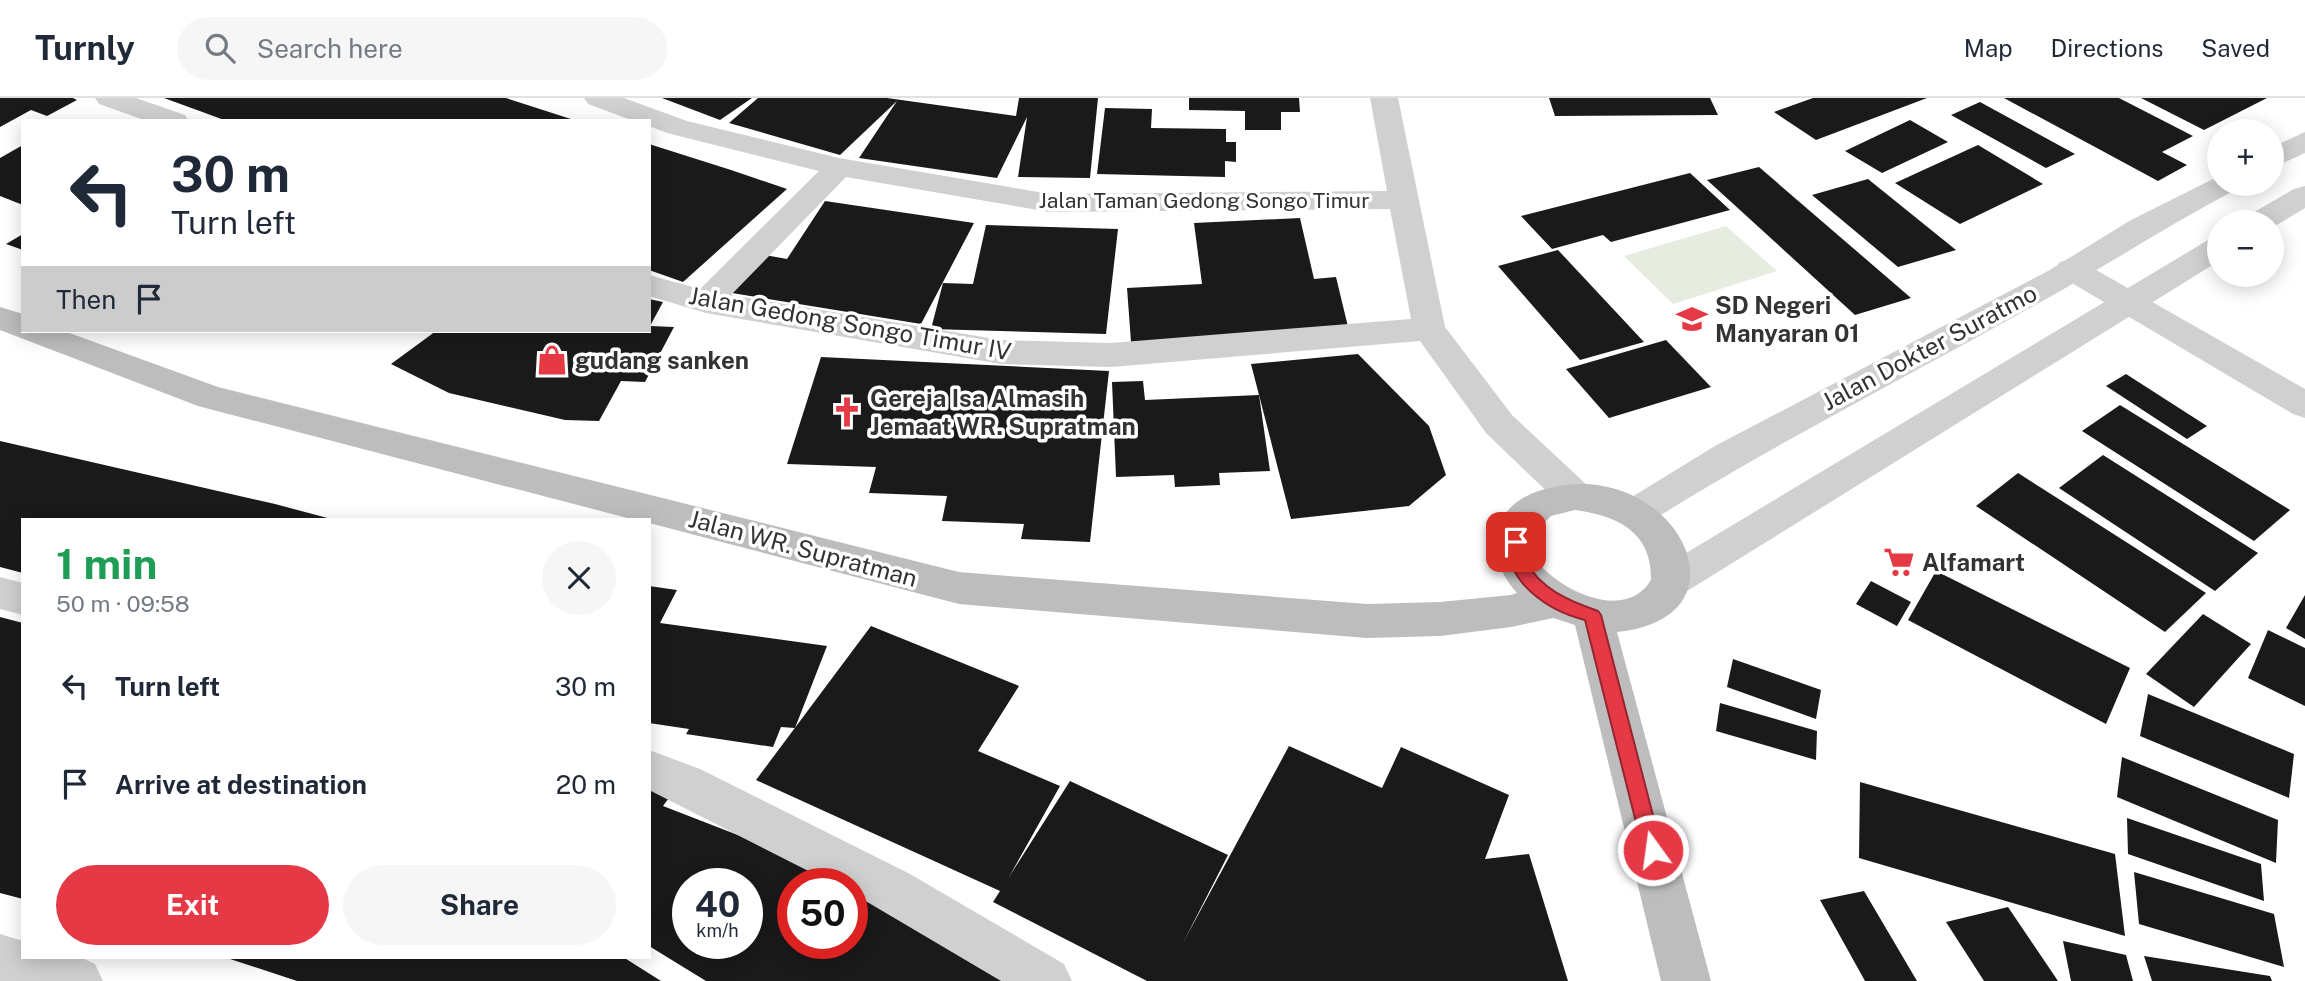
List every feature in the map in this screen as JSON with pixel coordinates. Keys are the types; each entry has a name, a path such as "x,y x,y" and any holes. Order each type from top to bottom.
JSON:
{"main road":[{"path":"0,318 21,326"},
{"name":"Jalan WR. Supratman","path":"36,333 211,397 959,589 1367,621 1440,619 1511,611 1574,608"},
{"path":"1575,496 1596,497 1635,513 1658,533 1670,557 1670,582 1655,603 1626,615 1574,608 1537,589 1515,558 1517,527 1539,504 1575,496"},
{"path":"1574,608 1686,981"}],"street":[{"path":"109,98 169,119"},
{"name":"Jalan Taman Gedong Songo Timur","path":"598,98 677,127 839,167 1050,203 1403,200"},
{"path":"1384,98 1429,329 1499,424 1575,496"},
{"path":"2284,152 2305,141"},
{"path":"706,302 839,167"},
{"name":"Jalan Dokter Suratmo","path":"1635,513 1728,455 2207,193"},
{"path":"2280,210 2305,195"},
{"path":"1670,582 2207,254"},
{"path":"2071,269 2305,405"},
{"name":"Jalan Gedong Songo Timur IV","path":"651,286 706,302 1014,352 1111,355 1429,329"},
{"path":"0,593 21,598"},
{"path":"651,771 684,783 893,890 1047,981"},
{"path":"0,958 78,981"}],"shaded area":[{"path":"1726,226 1777,271 1673,304 1624,256"}],"building":[{"path":"0,98 77,100 47,116 31,110 0,127"},
{"path":"164,98 506,98 571,119 222,119"},
{"path":"662,98 752,98 720,120"},
{"path":"758,98 887,98 1016,116 1019,98 1098,98 1090,178 1018,177 1027,117 997,178 859,158 897,101 840,155 729,123"},
{"path":"1189,98 1299,98 1300,112 1281,112 1281,130 1245,130 1245,111 1189,110"},
{"path":"1549,98 1710,98 1718,115 1555,116"},
{"path":"1813,98 1927,98 1816,140 1774,112"},
{"path":"2004,98 2119,98 2193,136 2162,152 2187,165 2158,181"},
{"path":"2141,98 2267,98 2226,119 2207,119 2207,128 2204,130"},
{"path":"1980,102 2075,154 2046,168 1951,115"},
{"path":"1105,108 1152,109 1151,128 1226,129 1226,142 1236,142 1236,162 1225,161 1225,177 1097,174"},
{"path":"1910,120 1948,142 1882,173 1845,151"},
{"path":"651,145 787,189 683,282 651,271"},
{"path":"1978,145 2043,184 1960,224 1895,183"},
{"path":"21,146 21,204 0,196 0,158"},
{"path":"1759,167 1911,298 1855,315 1707,180"},
{"path":"1690,173 1730,210 1611,242 1603,235 1552,249 1521,216"},
{"path":"1868,179 1956,250 1898,267 1812,195"},
{"path":"825,201 974,223 921,324 732,293 759,254 787,259"},
{"path":"1300,218 1314,279 1336,277 1349,331 1131,342 1127,288 1202,284 1194,223"},
{"path":"986,225 1118,229 1106,334 931,329 943,283 973,284"},
{"path":"21,235 21,249 6,244"},
{"path":"1558,250 1644,342 1580,360 1498,266"},
{"path":"651,299 663,302 651,324"},
{"path":"651,326 674,327 645,382 621,381 599,421 565,420 449,393 391,364 433,333 651,333"},
{"path":"1666,340 1711,387 1609,418 1566,369"},
{"path":"1358,354 1429,426 1446,475 1409,506 1291,519 1251,364"},
{"path":"821,357 1109,371 1090,542 1021,539 1024,524 942,521 947,496 869,493 876,467 787,464"},
{"path":"2126,374 2207,426 2187,439 2106,386"},
{"path":"1143,381 1145,400 1259,395 1270,471 1219,473 1220,485 1175,487 1174,475 1116,477 1112,382"},
{"path":"2120,405 2290,510 2254,541 2082,431"},
{"path":"0,441 328,518 21,518 21,572 0,567"},
{"path":"2103,455 2258,553 2215,591 2059,488"},
{"path":"2018,473 2206,593 2165,632 1976,506"},
{"path":"1936,571 2130,668 2106,724 1908,620"},
{"path":"1871,581 1911,602 1897,626 1856,604"},
{"path":"651,586 677,590 660,623 827,646 795,728 781,727 773,747 686,734 689,729 651,723"},
{"path":"2305,595 2305,639 2286,628"},
{"path":"2203,614 2251,644 2194,707 2146,674"},
{"path":"0,617 21,622 21,898 0,893"},
{"path":"871,626 1019,686 978,751 1060,786 1009,877 1070,781 1228,855 1184,941 1289,746 1382,788 1401,747 1509,795 1485,859 1529,854 1568,981 1147,981 993,902 1000,891 756,780"},
{"path":"2268,630 2305,648 2305,706 2248,678"},
{"path":"1733,659 1821,690 1816,719 1727,687"},
{"path":"2148,694 2294,754 2289,798 2140,736"},
{"path":"1720,703 1817,731 1816,760 1716,731"},
{"path":"2122,757 2278,820 2276,863 2117,797"},
{"path":"1860,782 2115,854 2125,936 1859,858"},
{"path":"651,788 671,795 663,806 813,868 777,868 777,959 868,959 868,894 1026,981 706,981 651,947"},
{"path":"2127,818 2261,864 2264,901 2128,854"},
{"path":"2134,872 2274,914 2284,967 2139,924"},
{"path":"1864,891 1917,981 1865,981 1820,900"},
{"path":"2008,907 2058,981 1984,981 1946,922"},
{"path":"2063,941 2126,955 2133,981 2071,981"},
{"path":"2144,956 2270,976 2272,981 2152,981"},
{"path":"230,959 626,959 661,981 297,981"}],"place":[{"name":"SD Negeri Manyaran 01","path":"1692,319"},
{"name":"gudang sanken","path":"552,360"},
{"name":"Gereja Isa Almasih Jemaat WR. Supratman","path":"847,412"},
{"name":"Alfamart","path":"1899,562"}],"route":[{"path":"1516,542 1515,558 1537,589 1575,611 1592,615 1653,850"}]}
